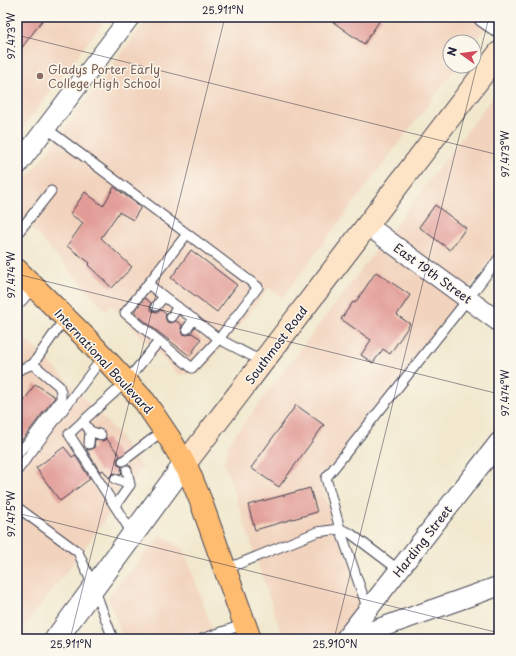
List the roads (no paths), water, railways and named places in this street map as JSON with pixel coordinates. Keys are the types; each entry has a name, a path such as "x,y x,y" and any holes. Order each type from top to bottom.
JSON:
{"main road":[{"name":"Southmost Road","path":"184,465 499,52"},
{"name":"International Boulevard","path":"21,284 65,318 85,337 145,402 164,430 184,465 200,499 248,631"}],"street":[{"path":"17,166 130,17"},
{"path":"483,17 499,28"},
{"name":"East 19th Street","path":"367,225 499,322"},
{"name":"Harding Street","path":"345,639 499,442"},
{"name":"Southmost Road","path":"56,639 184,465"},
{"path":"349,639 378,634 499,586"}],"lane":[{"path":"46,128 188,234 258,287 219,339 192,368 173,348 125,313 188,234"},
{"path":"17,234 51,191"},
{"path":"368,610 340,529 326,478 499,258"},
{"path":"148,284 219,339 263,362"},
{"path":"156,306 164,297"},
{"path":"171,317 178,307"},
{"path":"17,371 33,364 65,318"},
{"path":"187,329 194,319"},
{"path":"133,534 69,434 126,382 158,337"},
{"path":"17,454 103,357"},
{"path":"33,364 59,386 64,402"},
{"path":"17,471 64,402"},
{"path":"83,422 90,431 101,435"},
{"path":"116,506 130,485 125,465 164,430"},
{"path":"89,444 90,431"},
{"path":"115,479 130,485"},
{"path":"17,507 78,552 94,588 113,639"},
{"path":"226,569 317,532 340,529 350,533 398,570"},
{"path":"202,639 248,631"}],"place":[{"name":"Gladys Porter Early College High School","path":"40,76"}]}
